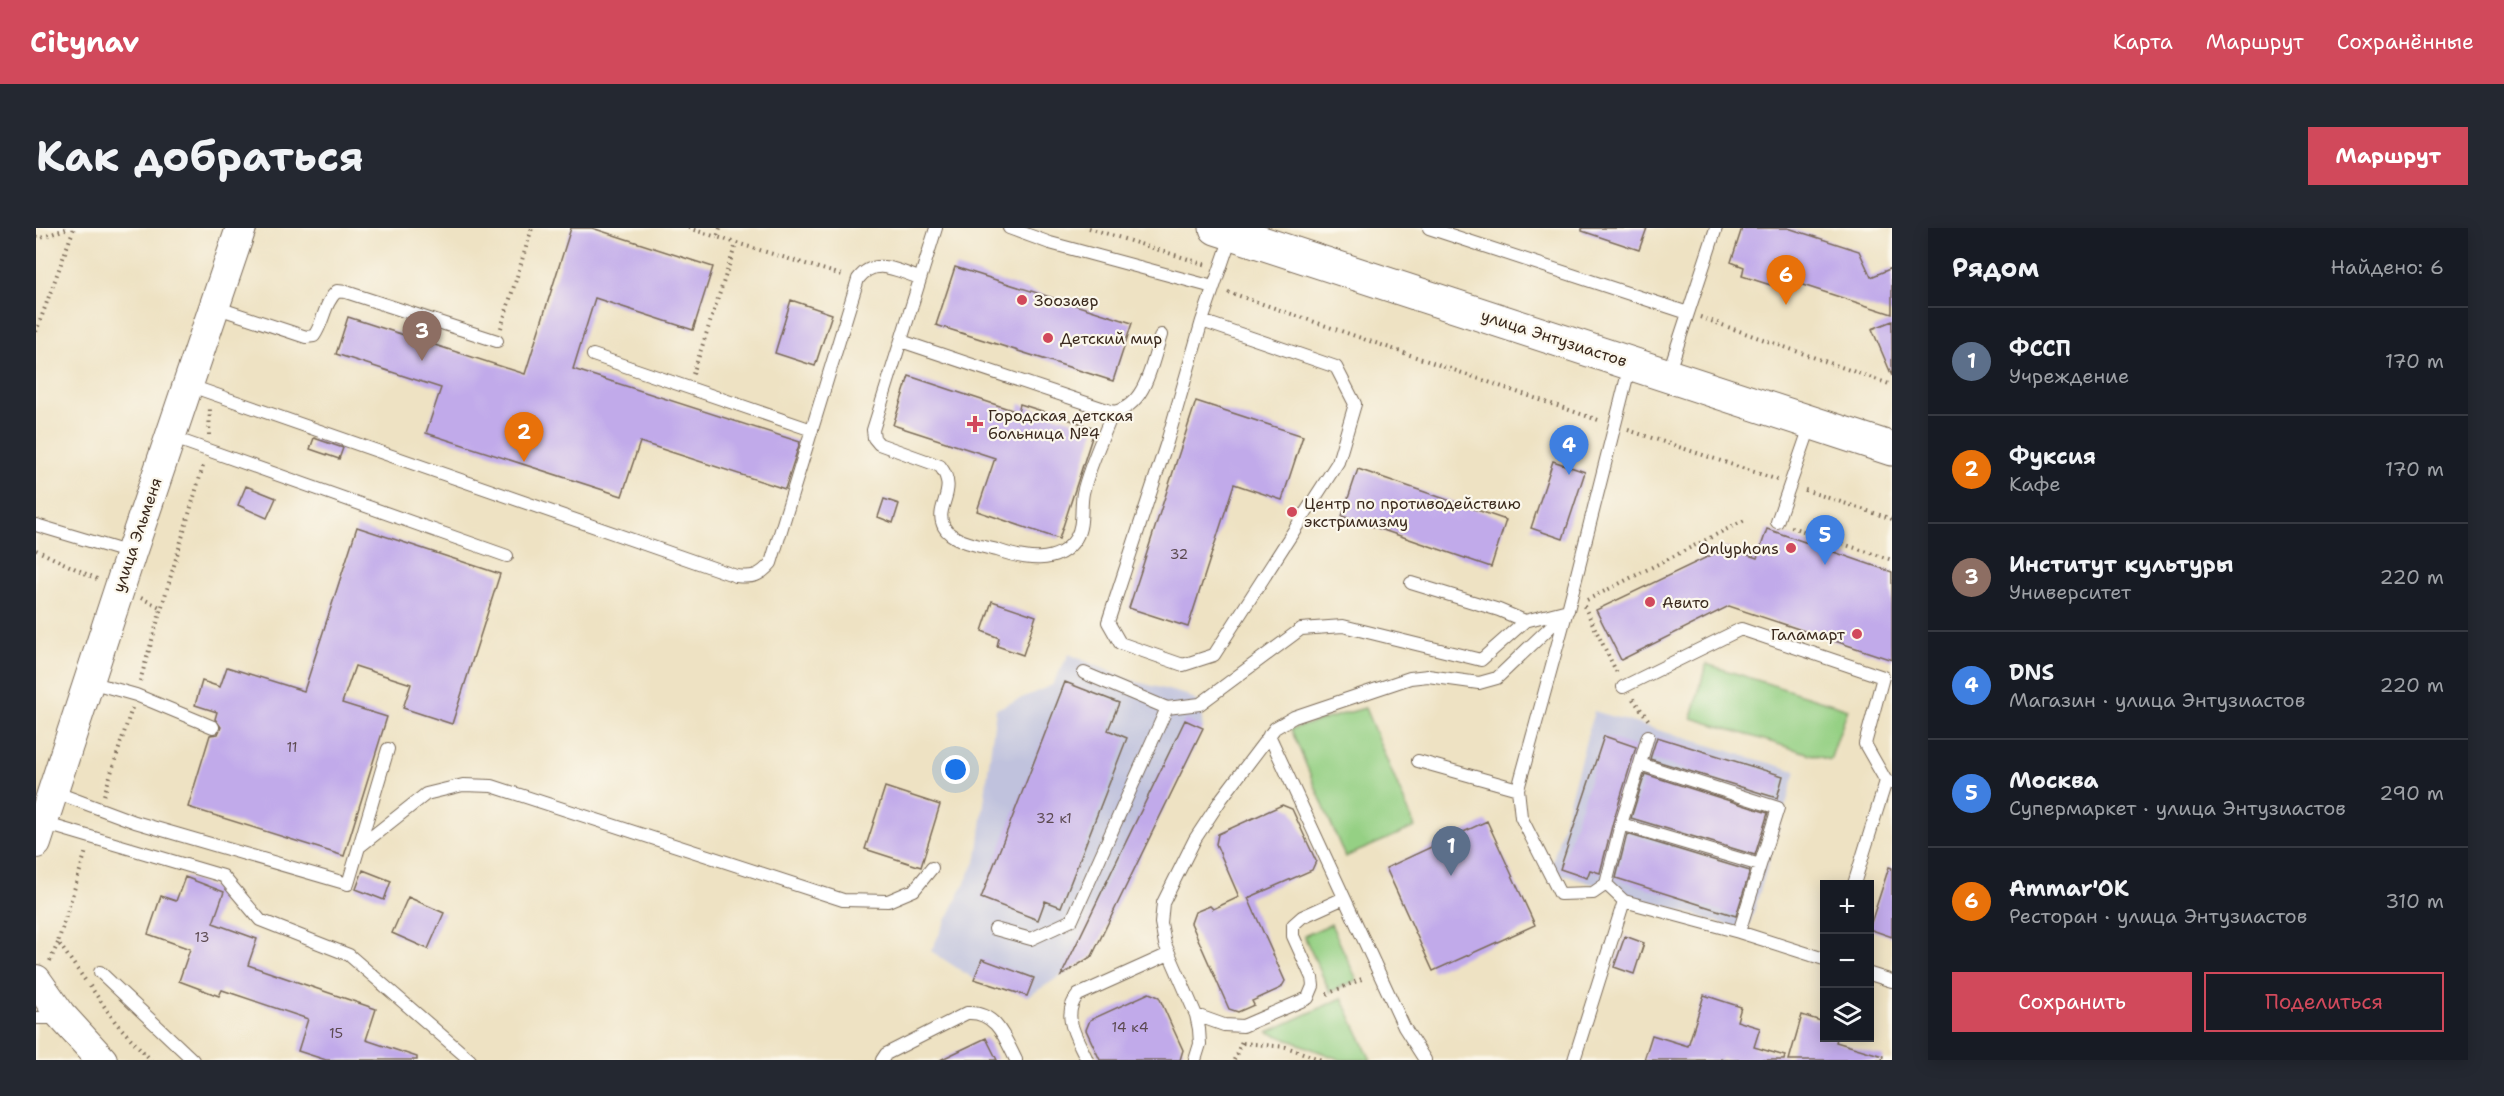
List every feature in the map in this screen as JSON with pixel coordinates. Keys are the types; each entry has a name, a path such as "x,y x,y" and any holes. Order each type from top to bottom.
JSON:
{"main road":[{"name":"улица Энтузиастов","path":"1278,228 1632,355"},
{"name":"улица Энтузиастов","path":"1228,230 1671,367 1892,429"},
{"name":"улица Энтузиастов","path":"1671,367 1812,423 1892,449"}],"street":[{"name":"улица Эльменя","path":"39,833 171,437 200,388 215,307 241,228"},
{"path":"36,980 48,1016 102,1060"}],"lane":[{"path":"936,228 873,430 874,438 879,444 940,466 949,484 942,513 944,526 953,536 1022,558 1042,559 1064,551 1076,538 1081,522 1083,494 1113,412"},
{"path":"1009,228 1050,243 1213,287"},
{"path":"1429,228 1688,313"},
{"path":"1671,367 1716,228"},
{"path":"1202,321 1336,367 1355,404 1338,462 1214,655 1183,665 1120,643 1108,622 1167,442 1202,321 1219,269 1228,230"},
{"path":"200,388 736,576 751,578 762,574 771,563 858,279 864,270 872,266 883,266 920,278"},
{"path":"215,307 306,337 314,336 319,329 330,297 337,291 346,292 497,341"},
{"path":"901,341 1113,412 1124,410 1135,402 1141,392 1161,335"},
{"path":"593,355 812,430"},
{"path":"1632,355 1568,610 1518,789 1521,817 1560,894 1593,893 1606,884 1621,824 1648,736"},
{"path":"1776,522 1812,423"},
{"path":"171,437 507,556"},
{"path":"36,525 131,553"},
{"path":"1411,583 1499,610 1525,621"},
{"path":"1084,673 1167,708 1200,704 1301,629 1343,626 1481,660 1525,621 1568,610"},
{"path":"1195,1060 1200,1038 1196,1015 1169,954 1161,923 1162,903 1208,818 1269,735 1282,723 1294,717 1410,678 1428,676 1479,683 1497,678 1568,610"},
{"path":"1623,687 1742,629 1883,677 1865,744 1889,782 1856,880"},
{"path":"89,681 136,695 213,727"},
{"path":"995,929 1031,939 1071,920 1167,708"},
{"path":"1269,735 1404,1027 1425,1060"},
{"path":"52,791 135,822 348,884 388,749"},
{"path":"1418,760 1518,789"},
{"path":"1640,764 1778,808 1739,932"},
{"path":"359,847 426,794 464,784 492,786 843,900 888,901 914,890 932,868"},
{"path":"1621,824 1760,865"},
{"path":"39,833 90,837 223,876 260,920 349,955 470,1060"},
{"path":"1606,884 1624,901 1739,932 1820,958"},
{"path":"1196,1015 1224,1025 1243,1026 1303,1001 1311,993 1312,978 1293,936 1293,925 1302,917 1344,898"},
{"path":"1574,1060 1624,901"},
{"path":"1087,1060 1069,1017 1072,1002 1078,995 1169,954"},
{"path":"100,972 193,1060"},
{"path":"1874,976 1892,981"},
{"path":"882,1060 886,1054 946,1023 967,1013 975,1012 987,1016 999,1028 1016,1060"}],"path":[{"path":"36,237 41,238 68,228"},
{"path":"36,332 74,228"},
{"path":"497,341 532,228"},
{"path":"688,228 858,279"},
{"path":"717,237 720,228"},
{"path":"1089,228 1219,269"},
{"path":"688,387 736,243"},
{"path":"1213,287 1892,519"},
{"path":"1688,313 1892,385"},
{"path":"100,808 136,695 208,449 200,388"},
{"path":"1651,723 1623,687 1583,603 1747,519"},
{"path":"1776,522 1892,560"},
{"path":"36,550 100,581"},
{"path":"140,598 162,608"},
{"path":"90,837 58,942 116,1023 151,1060"},
{"path":"1311,993 1331,993 1378,971"},
{"path":"1239,1043 1286,1047 1322,1060"}],"shaded area":[{"path":"1069,654 1130,680 1187,695 1200,704 1203,728 1092,956 1029,996 974,979 931,951 977,858 996,709 1052,685"},
{"path":"1594,711 1796,771 1748,931 1550,871"}],"green space":[{"path":"1706,664 1848,709 1830,760 1692,718"},
{"path":"1365,708 1415,827 1345,857 1291,729"},
{"path":"1331,924 1357,980 1330,992 1304,936"},
{"path":"1342,998 1371,1060 1341,1060 1268,1032"}],"building":[{"path":"571,228 592,228 713,267 693,330 595,298 573,369 800,442 785,489 640,442 622,496 426,433 441,388 336,354 348,317 525,374"},
{"path":"1582,228 1647,228 1639,250 1582,231"},
{"path":"1742,228 1788,228 1859,251 1871,277 1892,268 1892,314 1781,278 1777,287 1742,276 1744,267 1731,262"},
{"path":"955,267 1132,323 1113,381 936,325"},
{"path":"791,300 832,314 815,366 775,353"},
{"path":"1892,321 1892,376 1872,329"},
{"path":"909,376 1018,412 1020,404 1095,428 1059,539 977,511 995,458 893,425"},
{"path":"1196,401 1303,436 1282,500 1234,484 1188,627 1129,608"},
{"path":"314,438 343,448 339,459 310,449"},
{"path":"1553,461 1585,472 1563,539 1531,528"},
{"path":"1358,469 1506,520 1491,567 1342,516"},
{"path":"246,486 276,498 267,518 238,505"},
{"path":"884,499 899,504 893,523 878,517"},
{"path":"357,527 500,574 452,724 403,708 411,684 355,666 342,703 387,717 344,856 188,807 210,735 218,734 221,727 215,719 217,712 195,705 202,681 220,687 227,667 304,691"},
{"path":"1767,529 1892,572 1892,660 1729,606 1621,660 1596,610 1726,548 1757,558"},
{"path":"992,601 1036,616 1023,655 997,646 999,638 982,631"},
{"path":"1065,682 1119,703 1108,730 1127,738 1061,907 1045,901 1038,920 981,898"},
{"path":"1185,720 1203,728 1092,956 1061,976"},
{"path":"1604,736 1636,747 1600,873 1590,870 1587,878 1560,869"},
{"path":"1657,737 1783,776 1777,798 1650,759"},
{"path":"1645,774 1768,813 1755,855 1631,818"},
{"path":"885,787 940,805 921,867 865,849"},
{"path":"1282,805 1292,809 1316,861 1312,870 1248,898 1285,981 1281,988 1252,1001 1254,1005 1238,1012 1229,1009 1191,923 1195,912 1210,906 1213,909 1239,897 1216,844 1218,834"},
{"path":"1487,821 1535,925 1433,971 1386,868"},
{"path":"1627,834 1750,871 1736,916 1616,878"},
{"path":"1889,867 1892,868 1892,937 1874,931 1874,914"},
{"path":"363,870 391,881 384,900 356,889"},
{"path":"185,877 224,892 213,923 257,939 248,965 376,1009 366,1040 417,1057 417,1060 326,1060 298,1051 308,1019 222,990 219,996 179,981 190,949 148,934 161,896 176,901"},
{"path":"408,897 444,913 428,949 392,933"},
{"path":"1625,936 1644,943 1634,974 1614,967"},
{"path":"982,959 1034,978 1027,996 974,979"},
{"path":"1149,993 1159,997 1183,1050 1180,1060 1100,1060 1086,1030 1090,1020"},
{"path":"1704,995 1741,1007 1737,1021 1760,1028 1754,1047 1785,1056 1784,1060 1721,1058 1721,1060 1644,1060 1652,1035 1688,1046"},
{"path":"1802,1015 1820,1021 1820,1042 1836,1042 1883,1056 1882,1060 1789,1060"},
{"path":"986,1038 997,1060 940,1060"}],"place":[{"name":"Зоозавр","path":"1022,300"},
{"name":"Ammar'OK","path":"1786,305"},
{"name":"Детский мир","path":"1048,338"},
{"name":"Институт культуры","path":"422,361"},
{"name":"Городская детская больница №4","path":"975,424"},
{"name":"Фуксия","path":"524,462"},
{"name":"DNS","path":"1569,475"},
{"name":"Центр по противодействию экстримизму","path":"1292,512"},
{"name":"Onlyphons","path":"1791,548"},
{"name":"Москва","path":"1825,565"},
{"name":"Авито","path":"1650,602"},
{"name":"Галамарт","path":"1857,634"},
{"name":"ФССП","path":"1451,876"}]}
